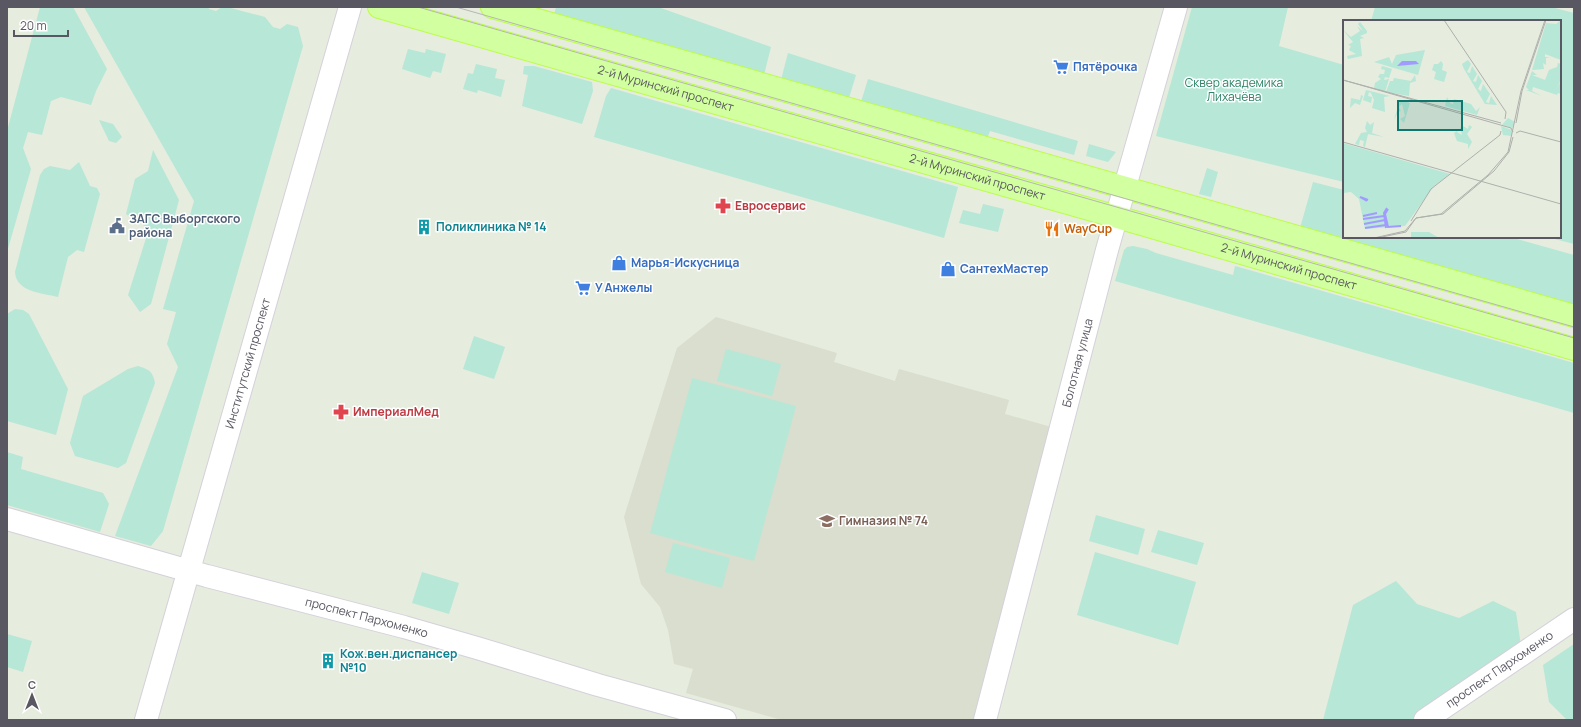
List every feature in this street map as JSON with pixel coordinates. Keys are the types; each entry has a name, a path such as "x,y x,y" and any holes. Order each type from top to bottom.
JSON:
{"main road":[{"name":"2-й Муринский проспект","path":"379,7 1574,349"},
{"path":"492,7 1574,316"}],"street":[{"name":"Институтский проспект","path":"146,720 350,7"},
{"name":"Болотная улица","path":"985,720 1125,187 1176,7"},
{"name":"проспект Пархоменко","path":"7,519 189,570 404,627 598,685 725,720"},
{"name":"проспект Пархоменко","path":"1425,720 1574,620"}],"shaded area":[{"name":"Гимназия № 74","path":"716,317 837,353 834,362 895,381 899,369 1009,400 1005,414 1055,428 976,720 782,720 686,693 693,669 674,664 668,630 660,607 641,584 624,517 677,348"}],"green space":[{"path":"40,7 73,7 107,69 91,105 61,97 51,101 42,135 28,132 23,148 31,169 7,252 7,131"},
{"path":"84,7 208,7 209,9 216,11 222,7 227,7 265,17 273,27 280,29 287,24 298,27 303,46 163,531 151,546 115,536 178,367 167,344 176,312 163,309 194,201"},
{"path":"556,7 658,7 771,47 764,75 554,15"},
{"name":"Сквер академика Лихачёва","path":"1192,7 1288,7 1279,46 1343,65 1343,182 1156,136"},
{"path":"1375,7 1551,7 1574,13 1574,244 1551,238 1561,238 1561,20 1371,20"},
{"path":"408,49 425,53 426,49 446,54 441,73 433,71 430,78 402,69"},
{"path":"788,53 856,75 849,98 781,80"},
{"path":"476,64 497,69 495,78 505,80 501,97 478,90 477,93 463,89 468,73 473,74"},
{"path":"524,66 534,66 592,82 593,91 582,124 522,106 528,75 523,74"},
{"path":"868,79 1078,141 1074,155 990,131 987,139 861,102"},
{"path":"611,88 958,187 944,238 594,137 606,96"},
{"path":"99,120 113,124 122,137 116,143 109,141"},
{"path":"1089,144 1116,152 1108,162 1086,156"},
{"path":"153,150 179,200 151,304 140,312 128,295 148,232 140,220 126,214 135,179 148,171"},
{"path":"79,162 90,186 97,188 100,194 84,252 77,250 68,257 58,297 38,293 25,288 20,284 16,279 15,272 40,175 44,169 50,166 70,170"},
{"path":"1207,168 1218,172 1211,197 1199,194"},
{"path":"1313,182 1343,190 1343,238 1514,238 1574,255 1574,306 1300,228"},
{"path":"983,204 1004,209 998,232 959,223 963,210 980,214"},
{"path":"1133,246 1233,275 1235,266 1574,363 1574,413 1115,281 1124,250 1127,247"},
{"path":"15,309 23,310 29,314 68,389 56,435 7,421 7,314"},
{"path":"474,336 505,347 494,379 463,369"},
{"path":"726,349 781,364 772,396 717,381"},
{"path":"138,366 145,368 150,372 155,383 126,463 118,468 75,456 70,443 83,396 128,369"},
{"path":"692,378 796,406 754,561 650,533"},
{"path":"7,452 23,457 21,469 103,493 109,504 100,532 7,505"},
{"path":"1096,515 1145,529 1138,555 1089,541"},
{"path":"1158,530 1204,543 1197,565 1151,552"},
{"path":"673,543 730,558 722,588 665,572"},
{"path":"1095,552 1196,582 1178,645 1077,615"},
{"path":"422,572 459,583 449,614 412,603"},
{"path":"1396,581 1417,604 1459,618 1493,601 1516,612 1521,646 1414,720 1323,720 1353,605"},
{"path":"7,634 32,641 23,672 7,667"},
{"path":"1574,644 1574,720 1567,720 1549,702 1543,665"}],"tram line":[{"path":"418,7 1574,338"},
{"path":"456,7 1574,327"}],"place":[{"name":"Пятёрочка","path":"1061,67"},
{"name":"Евросервис","path":"723,206"},
{"name":"ЗАГС Выборгского района","path":"117,226"},
{"name":"Поликлиника № 14","path":"424,227"},
{"name":"WayCup","path":"1052,229"},
{"name":"Марья-Искусница","path":"619,263"},
{"name":"СантехМастер","path":"948,269"},
{"name":"У Анжелы","path":"583,288"},
{"name":"ИмпериалМед","path":"341,412"},
{"name":"Гимназия № 74","path":"827,521"},
{"name":"Кож.вен.диспансер №10","path":"328,661"}]}
